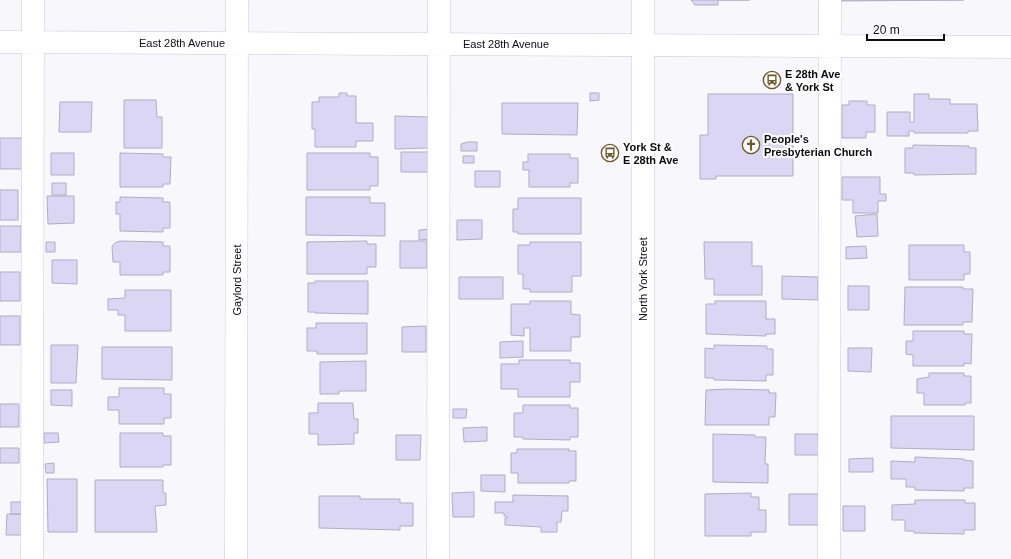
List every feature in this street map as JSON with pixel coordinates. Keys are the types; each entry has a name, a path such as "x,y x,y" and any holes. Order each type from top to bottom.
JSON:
{"street":[{"path":"32,559 33,0"},
{"name":"Gaylord Street","path":"236,559 237,0"},
{"path":"438,559 439,0"},
{"name":"North York Street","path":"642,0 642,559"},
{"path":"829,559 830,0"},
{"name":"East 28th Avenue","path":"0,42 1011,47"}],"building":[{"path":"691,0 718,0 718,5 695,5"},
{"path":"839,0 964,0 839,1"},
{"path":"339,93 347,93 347,96 356,96 356,123 373,123 373,141 356,141 356,147 315,147 315,129 312,129 312,102 319,102 319,97 339,97"},
{"path":"590,93 599,93 599,100 590,101"},
{"path":"708,94 793,94 793,176 716,176 716,179 700,179 700,135 708,135"},
{"path":"914,94 929,94 929,99 950,99 950,104 977,104 978,131 968,131 968,133 914,133 914,131 909,131 909,136 887,136 887,112 910,112 910,122 914,122"},
{"path":"124,100 156,100 157,117 162,117 162,148 124,148"},
{"path":"849,101 867,101 867,105 875,105 875,132 866,132 866,138 842,138 842,105 849,105"},
{"path":"60,102 92,102 91,132 59,132"},
{"path":"502,103 578,103 577,135 502,134"},
{"path":"395,116 429,117 429,148 395,149"},
{"path":"0,138 22,138 22,169 0,169"},
{"path":"477,142 477,151 461,151 461,144"},
{"path":"913,145 969,146 969,148 976,148 976,174 914,175 914,173 905,173 905,148 913,148"},
{"path":"401,152 428,152 428,172 401,172"},
{"path":"51,153 74,153 74,175 51,175"},
{"path":"120,153 163,154 163,157 171,157 170,184 163,184 163,187 120,187"},
{"path":"307,153 370,153 370,157 378,157 378,186 370,186 370,190 307,190"},
{"path":"528,154 570,154 570,158 578,158 578,183 570,183 570,187 529,187 529,170 523,170 523,162 528,162"},
{"path":"463,156 474,156 474,163 463,163"},
{"path":"475,171 500,171 500,187 475,187"},
{"path":"842,177 880,177 880,194 886,194 886,201 878,201 878,213 853,213 853,200 842,200"},
{"path":"52,183 66,183 66,195 52,195"},
{"path":"0,190 18,190 18,220 0,220"},
{"path":"47,196 74,196 74,223 48,224"},
{"path":"120,197 163,198 163,202 170,202 170,228 163,228 163,232 120,231 120,214 116,214 116,202 120,202"},
{"path":"306,197 370,197 370,203 385,203 385,236 306,235"},
{"path":"518,198 581,198 581,234 518,234 518,232 513,232 513,209 518,209"},
{"path":"877,214 878,236 857,237 855,216"},
{"path":"457,220 482,220 482,239 457,240"},
{"path":"0,226 21,226 21,252 0,252"},
{"path":"431,229 431,239 419,240 419,230"},
{"path":"120,241 163,242 163,246 170,246 170,272 163,272 163,275 120,275 120,262 113,262 112,246"},
{"path":"367,241 367,244 376,244 376,267 367,267 367,274 307,274 307,242"},
{"path":"400,241 427,241 427,268 400,268"},
{"path":"46,242 55,242 55,252 46,252"},
{"path":"530,242 581,242 581,276 572,276 572,292 530,292 530,289 523,289 523,274 518,274 518,245 530,245"},
{"path":"704,242 752,242 752,266 762,266 762,295 714,295 714,279 705,279"},
{"path":"909,245 964,245 964,252 970,252 970,274 964,274 964,280 909,280"},
{"path":"866,246 867,258 846,259 846,247"},
{"path":"52,260 77,260 77,284 52,283"},
{"path":"0,272 20,272 20,301 0,301"},
{"path":"782,276 818,277 818,300 782,299"},
{"path":"459,277 503,277 503,299 459,299"},
{"path":"315,281 368,281 368,314 308,312 308,283 315,283"},
{"path":"848,286 869,286 869,310 848,310"},
{"path":"905,287 963,287 963,289 973,289 972,322 963,322 963,325 904,325"},
{"path":"125,290 171,290 171,331 125,331 125,315 118,315 118,310 108,310 108,299 125,298"},
{"path":"530,301 571,301 571,314 580,315 580,337 571,337 571,351 530,351 530,328 524,328 524,336 511,335 511,304 530,304"},
{"path":"715,301 766,301 766,319 775,319 775,334 766,334 766,336 706,334 706,304 715,304"},
{"path":"0,316 20,316 20,345 0,345"},
{"path":"316,323 367,323 367,354 317,354 317,351 307,351 307,328 316,328"},
{"path":"426,326 426,352 402,352 402,327"},
{"path":"913,331 964,331 964,334 972,334 971,364 964,363 964,366 913,366 913,355 906,354 906,341 913,341"},
{"path":"523,341 523,357 500,358 500,342"},
{"path":"51,345 78,345 76,383 51,383"},
{"path":"714,345 767,346 767,349 773,349 773,375 766,375 766,381 714,380 714,378 705,378 705,348 714,349"},
{"path":"102,347 172,347 172,380 102,379"},
{"path":"848,348 872,348 871,372 848,371"},
{"path":"519,360 570,360 570,363 580,363 580,382 570,382 570,397 518,397 518,389 501,389 501,364 519,364"},
{"path":"366,361 366,391 339,391 339,394 320,394 320,362"},
{"path":"929,373 964,373 964,376 971,376 971,403 965,403 965,405 924,405 924,393 917,393 917,379 929,377"},
{"path":"119,388 164,388 164,394 171,394 171,418 164,418 164,424 119,424 119,410 108,410 108,397 119,397"},
{"path":"51,390 72,390 72,406 51,405"},
{"path":"706,390 769,390 769,393 776,393 775,417 769,417 769,425 705,425"},
{"path":"318,403 353,403 354,419 358,419 358,433 354,433 354,444 318,445 318,434 309,434 309,413 318,413"},
{"path":"0,404 19,404 19,427 0,427"},
{"path":"523,405 570,405 570,408 578,408 578,437 570,437 570,440 523,439 523,437 514,437 514,413 523,413"},
{"path":"453,409 467,409 466,418 453,418"},
{"path":"891,416 974,416 974,450 891,448"},
{"path":"487,427 487,441 464,442 463,428"},
{"path":"44,433 58,433 59,442 44,443"},
{"path":"120,433 163,433 163,436 171,436 171,465 163,465 163,467 120,467"},
{"path":"713,434 755,435 755,437 766,437 765,464 768,464 768,483 713,482"},
{"path":"795,434 818,434 819,455 795,455"},
{"path":"396,435 421,435 420,460 396,460"},
{"path":"0,448 19,448 19,463 0,463"},
{"path":"517,449 569,449 569,451 576,451 576,481 569,481 569,483 518,483 518,473 511,473 511,453 517,453"},
{"path":"915,457 964,459 973,461 973,488 964,488 964,491 915,490 915,487 906,487 906,479 891,479 891,461 915,462"},
{"path":"873,458 873,472 849,472 849,459"},
{"path":"54,463 54,473 46,473 45,464"},
{"path":"481,475 505,475 505,492 481,491"},
{"path":"47,479 77,479 77,532 48,532"},
{"path":"95,480 163,480 163,493 166,493 166,505 155,506 157,532 95,532"},
{"path":"474,492 474,517 453,517 452,493"},
{"path":"751,493 751,497 759,497 759,510 766,510 766,532 751,532 751,536 705,536 705,494"},
{"path":"789,494 823,494 823,525 789,525"},
{"path":"513,495 568,496 568,511 562,511 561,522 557,522 557,532 541,532 541,527 505,525 505,518 507,518 507,516 504,516 504,513 495,513 495,502 513,502"},
{"path":"319,496 360,496 360,499 400,499 400,503 413,503 413,526 400,526 400,530 319,528"},
{"path":"915,500 965,500 965,503 975,503 975,530 964,530 964,534 914,533 914,531 905,531 905,520 892,520 892,505 915,504"},
{"path":"11,502 21,502 22,514 11,514"},
{"path":"843,506 865,506 865,531 843,531"},
{"path":"7,514 25,514 25,535 6,535"}],"place":[{"name":"E 28th Ave & York St","path":"772,80"},
{"name":"People's Presbyterian Church","path":"751,145"},
{"name":"York St & E 28th Ave","path":"610,153"}]}
